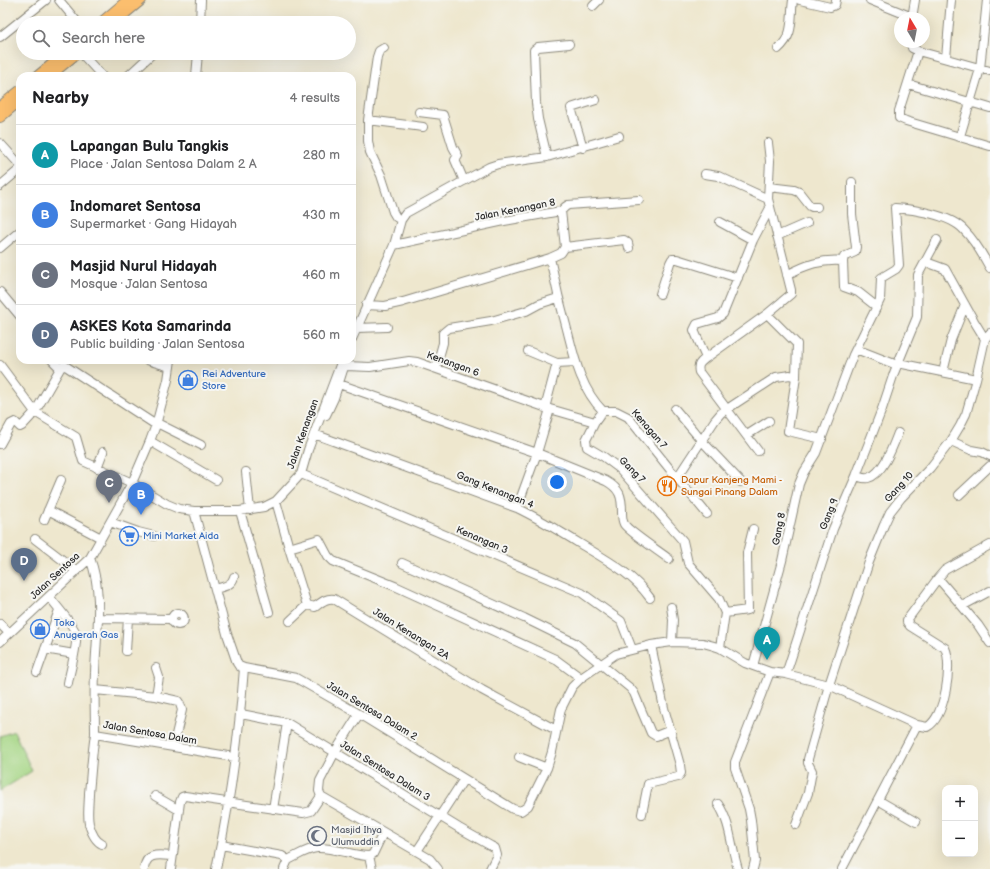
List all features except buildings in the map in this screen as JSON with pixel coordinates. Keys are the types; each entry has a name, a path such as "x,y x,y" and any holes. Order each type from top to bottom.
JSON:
{"main road":[{"path":"109,16 128,0"},
{"path":"122,16 141,0"},
{"path":"43,72 57,60"},
{"path":"54,72 68,60"},
{"path":"0,107 16,94"},
{"path":"0,117 16,103"}],"street":[{"path":"26,16 46,0"},
{"path":"59,0 72,16"},
{"path":"200,16 201,0"},
{"path":"778,49 784,44 790,35 793,0"},
{"path":"800,0 830,7 835,5 836,0"},
{"path":"870,0 898,12"},
{"path":"913,12 915,0"},
{"path":"946,58 951,0"},
{"path":"960,136 980,69 987,0"},
{"path":"0,37 16,24"},
{"path":"547,157 536,103 534,50 538,47 569,44"},
{"path":"384,48 379,51 377,57 368,120 368,141 370,152 381,176 396,217 401,220"},
{"path":"912,48 990,71"},
{"path":"918,51 899,111 899,118 990,146"},
{"path":"87,60 98,72"},
{"path":"132,72 145,60"},
{"path":"196,72 197,60"},
{"path":"908,84 990,108"},
{"path":"583,148 571,108 596,100"},
{"path":"419,112 443,115 453,147 458,156 455,160 464,181"},
{"path":"368,120 423,127"},
{"path":"387,327 357,328 394,245 401,220 410,211 489,167 498,164 547,157 583,148 619,136"},
{"path":"0,143 16,161"},
{"path":"758,451 699,372 698,367 699,363 767,314 791,294 768,199 770,161 768,143"},
{"path":"0,186 16,172"},
{"path":"705,174 718,176 768,199"},
{"path":"852,182 852,214 856,250 844,257 843,283 844,287 858,292 877,306"},
{"path":"769,187 794,190 799,192 810,206 817,206"},
{"name":"Jalan Kenangan 8","path":"394,245 504,221 561,211 568,205 639,200"},
{"path":"706,358 694,330 697,324 718,318 723,314 753,240 770,208"},
{"name":"Gang 8","path":"753,666 782,561 796,491 804,472 816,453 855,352 881,296 881,278 896,269 899,265 894,208 925,212 953,222 964,228 990,268"},
{"path":"366,305 385,306 403,302 550,258 561,253 565,247 561,211"},
{"path":"720,222 753,240"},
{"path":"777,236 807,223"},
{"path":"0,248 16,238"},
{"path":"565,247 624,240 628,242 629,248"},
{"name":"Gang 9","path":"786,674 833,530 856,476 917,317 918,275 937,240"},
{"path":"550,258 558,298 575,362 589,394 603,411 596,422"},
{"path":"660,294 672,259 677,259 738,278"},
{"path":"787,275 806,265 822,262 843,261"},
{"path":"926,262 945,269 965,305 988,336"},
{"path":"0,292 16,311"},
{"path":"436,368 443,344 443,333 445,330 513,315 558,298"},
{"path":"943,372 951,340 965,305"},
{"path":"767,314 797,344 796,377 788,431 822,439"},
{"name":"Gang 10","path":"796,825 808,793 812,771 808,763 808,759 829,685 869,562 890,512 900,498 930,468 951,441 966,414 988,336"},
{"path":"528,351 557,363 575,362"},
{"path":"855,352 898,364 976,379"},
{"name":"Kenangan 6","path":"320,418 325,416 339,384 344,368 349,365 370,367 414,361 548,408 596,422"},
{"path":"517,508 537,453 557,363"},
{"path":"0,444 11,424 15,422 20,427 22,426 35,412 64,364 156,424 201,445"},
{"name":"Jalan Sentosa","path":"0,642 90,558 132,483 150,441 156,424 170,364"},
{"name":"Jalan Kenangan","path":"0,365 35,412 76,437 83,461 132,483 167,504 179,509 194,511 240,512 264,507 276,501 301,474 314,434 340,364"},
{"path":"677,478 715,420 727,409 776,377 790,375 796,377"},
{"path":"339,384 537,453 611,484 620,493 622,499 622,518 624,524 669,559"},
{"path":"675,409 741,482"},
{"name":"Kenagan 7","path":"603,411 616,411 628,417 707,514"},
{"path":"747,435 769,421"},
{"name":"Gang 7","path":"596,422 586,440 587,447 620,469 683,541 688,562 719,599 725,613"},
{"path":"856,476 864,478 874,476 880,469 898,433"},
{"name":"Gang Kenangan 4","path":"314,434 517,508 545,522 620,568 643,588 650,598"},
{"path":"150,441 216,480"},
{"path":"951,441 990,456"},
{"path":"97,468 103,452"},
{"path":"959,495 990,466"},
{"path":"246,472 250,510"},
{"name":"Kenangan 3","path":"301,474 582,593 621,621 632,649"},
{"path":"44,520 61,480"},
{"path":"276,501 307,605 290,621"},
{"path":"48,510 101,538"},
{"path":"194,511 226,634 239,666 244,668 241,714 216,869"},
{"path":"240,512 268,612"},
{"path":"110,522 154,536"},
{"path":"720,648 725,613 748,610 747,553 753,529"},
{"path":"35,539 77,571"},
{"path":"289,548 319,539 328,556 333,561 397,587 555,659 581,678"},
{"path":"519,758 547,768 561,709 572,687 581,678 616,654 650,645 672,642 703,643 720,648 753,666 770,672 786,674 829,685 915,724 925,727 930,726 937,718 941,709 946,682 947,657 945,648 910,626 907,620 945,570 990,545"},
{"name":"Jalan Sentosa Dalam","path":"90,558 94,569 99,618 95,690 95,734 234,757"},
{"path":"402,563 575,642 630,688 634,693 651,733 656,736 671,730"},
{"path":"215,589 228,585 232,582 234,577"},
{"path":"938,578 978,625 990,643"},
{"path":"962,606 990,591"},
{"path":"49,596 73,626 76,634 74,654 68,683"},
{"name":"Jalan Kenangan 2A","path":"307,605 315,607 324,600 330,598 334,599 482,690 556,730"},
{"path":"671,607 673,620 672,642"},
{"path":"36,672 59,610"},
{"path":"99,618 172,619"},
{"path":"126,651 128,618"},
{"path":"0,624 9,633"},
{"path":"642,814 648,784 678,776 681,773 671,730 664,708 650,645"},
{"path":"45,649 74,654"},
{"path":"156,668 159,677 156,696"},
{"name":"Jalan Sentosa Dalam 2","path":"244,668 296,678 359,714 513,810 521,811 528,806 547,768"},
{"path":"753,869 755,861 750,814 735,768 735,762 770,672"},
{"path":"95,690 156,696 178,702 182,710 173,747"},
{"name":"Jalan Sentosa Dalam 3","path":"241,714 287,722 440,817 495,848 497,855 490,869"},
{"path":"359,714 335,752 319,786 321,796 430,859 438,869"},
{"path":"273,809 287,722"},
{"path":"842,869 915,724"},
{"path":"95,734 91,763 88,814 89,824 94,837 102,844"},
{"path":"417,851 464,779"},
{"path":"155,796 179,810"},
{"path":"171,869 180,802 185,796 273,809 307,812 311,811 321,796"},
{"path":"878,800 916,822"},
{"path":"718,804 725,817 738,869"},
{"path":"284,869 288,860 317,848 369,856 373,854 383,832"},
{"path":"221,845 282,856 288,860"},
{"path":"144,869 148,858 154,855 172,856"},
{"path":"369,856 372,869"}],"green space":[{"path":"14,731 32,771 0,791 0,736"}],"place":[{"name":"Rei Adventure Store","path":"188,380"},
{"name":"Dapur Kanjeng Mami - Sungai Pinang Dalam","path":"667,486"},
{"name":"Masjid Nurul Hidayah","path":"109,503"},
{"name":"Indomaret Sentosa","path":"141,515"},
{"name":"Mini Market Aida","path":"129,536"},
{"name":"ASKES Kota Samarinda","path":"24,581"},
{"name":"Toko Anugerah Gas","path":"40,629"},
{"name":"Lapangan Bulu Tangkis","path":"767,660"},
{"name":"Masjid Ihya Ulumuddin","path":"317,836"}]}
